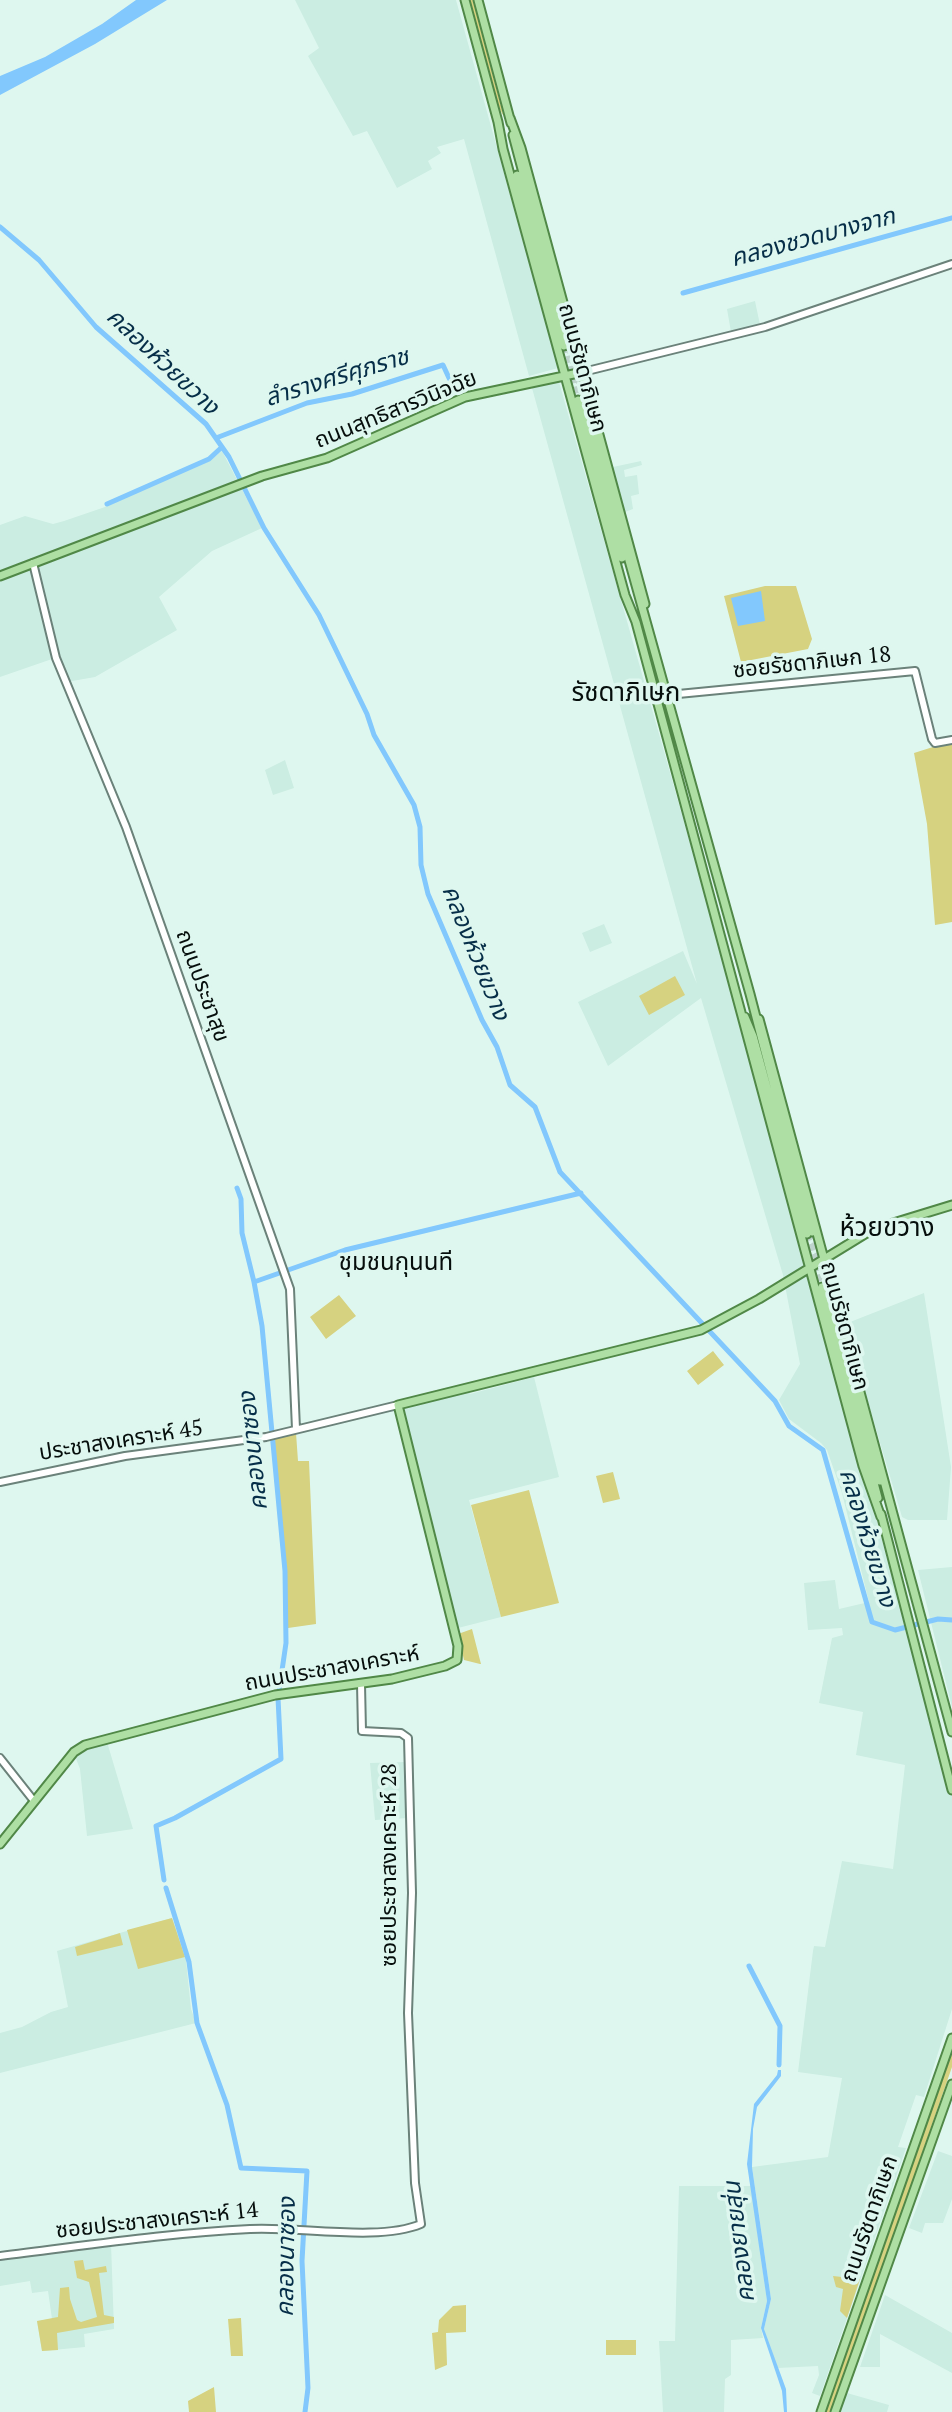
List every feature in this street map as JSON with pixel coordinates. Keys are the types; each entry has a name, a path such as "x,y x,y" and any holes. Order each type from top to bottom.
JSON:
{"main road":[{"name":"ถนนรัชดาภิเษก","path":"465,0 503,149 567,347 583,372 581,399 625,595 636,622 739,1004 809,1234 824,1259 824,1286 863,1466 881,1517 952,1790"},
{"name":"ถนนรัชดาภิเษก","path":"478,0 521,148 567,347 565,376 581,399 642,590 646,618 753,1006 809,1234 810,1268 824,1286 952,1732"},
{"name":"ถนนสุทธิสารวินิจฉัย","path":"0,576 242,483 327,458 465,397 583,372"},
{"path":"398,1405 701,1330 881,1227 952,1205"},
{"path":"809,1234 840,1249"},
{"path":"796,1276 824,1286"},
{"name":"ถนนประชาสงเคราะห์","path":"0,1844 74,1752 85,1745 278,1695 361,1684 454,1663 459,1656 398,1405"},
{"name":"ถนนรัชดาภิเษก","path":"821,2412 952,2038"},
{"name":"ถนนรัชดาภิเษก","path":"835,2412 952,2084"}],"street":[{"name":"ถนนสุทธิสารวินิจฉัย","path":"583,372 765,327 952,264"},
{"name":"ถนนประชาสุข","path":"33,563 56,658 126,827 284,1272 291,1298 296,1429"},
{"name":"ซอยรัชดาภิเษก 18","path":"668,695 915,671 932,739 935,743 952,740"},
{"path":"296,1429 398,1405"},
{"name":"ประชาสงเคราะห์ 45","path":"0,1482 125,1456 266,1437 296,1429"},
{"name":"ซอยประชาสงเคราะห์ 28","path":"361,1684 362,1731 401,1733 408,1738 412,1893 408,1986 410,2040"},
{"path":"0,1758 34,1801"},
{"name":"ซอยประชาสงเคราะห์ 14","path":"0,2256 223,2230 379,2231 421,2224 415,2180 410,2040"}],"shaded area":[{"path":"295,0 456,0 558,368 529,376 464,139 437,147 441,153 428,161 432,169 397,188 367,131 353,136 308,56 319,48"},
{"path":"468,0 473,0 504,117 495,100"},
{"path":"755,301 760,325 731,332 727,309"},
{"path":"559,382 727,973 952,1796 952,2009 924,2097 916,2095 898,2147 906,2148 820,2396 812,2393 819,2375 818,2366 778,2368 766,2339 764,2329 771,2299 752,2167 828,2157 842,2078 798,2072 813,1951 814,1946 825,1947 842,1861 893,1869 905,1765 856,1755 863,1712 819,1703 832,1638 843,1635 842,1628 808,1630 804,1583 835,1580 839,1609 869,1602 842,1493 827,1450 789,1419 779,1400 800,1364 783,1275 701,998 608,1066 578,1002 683,951 697,984 532,388"},
{"path":"222,451 262,528 212,551 159,597 177,630 95,677 61,683 52,659 0,677 0,525 25,516 53,524 64,521 105,507 212,459"},
{"path":"641,461 642,465 624,470 625,477 637,475 639,494 631,496 633,509 625,512 613,467"},
{"path":"765,586 796,586 812,639 808,649 741,662 724,596"},
{"path":"952,741 952,922 935,925 927,824 914,753"},
{"path":"285,760 294,788 273,795 265,770"},
{"path":"604,924 612,943 590,952 582,933"},
{"path":"675,976 685,995 649,1015 639,996"},
{"path":"924,1293 951,1467 947,1520 908,1520 902,1517 845,1324"},
{"path":"339,1295 356,1316 326,1339 310,1317"},
{"path":"713,1351 724,1365 698,1385 687,1371"},
{"path":"534,1377 559,1477 469,1500 501,1617 458,1628 403,1408 468,1389 470,1394"},
{"path":"296,1433 298,1461 309,1461 316,1624 288,1628 282,1520 273,1438"},
{"path":"613,1472 620,1499 603,1503 596,1476"},
{"path":"529,1490 559,1603 501,1617 471,1505"},
{"path":"952,1567 952,1707 918,1570"},
{"path":"472,1629 481,1664 464,1660 458,1634"},
{"path":"107,1742 133,1829 87,1836 80,1769 75,1756 89,1747"},
{"path":"406,1762 408,1818 375,1820 370,1763"},
{"path":"172,1918 185,1951 191,2009 196,2023 0,2073 0,2033 68,2007 57,1951"},
{"path":"172,1918 185,1957 138,1969 127,1930"},
{"path":"120,1933 123,1945 77,1956 75,1947"},
{"path":"952,2053 952,2067 832,2412 826,2412"},
{"path":"938,2151 952,2156 952,2199 943,2223 925,2223 922,2233 909,2228"},
{"path":"679,2186 751,2186 767,2301 761,2328 763,2338 731,2340 731,2375 725,2379 724,2412 663,2412 659,2341 675,2341"},
{"path":"111,2243 114,2329 84,2334 85,2347 42,2351 37,2321 52,2319 48,2291 32,2293 30,2281 0,2286 0,2259"},
{"path":"83,2260 85,2270 106,2266 107,2272 99,2273 104,2315 114,2317 114,2323 57,2333 58,2350 42,2351 37,2321 58,2317 60,2288 69,2287 77,2320 81,2322 97,2317 89,2282 77,2278 74,2261"},
{"path":"833,2276 860,2279 847,2318 840,2311 843,2289 836,2287"},
{"path":"885,2295 952,2333 952,2373 880,2334 880,2367 860,2367"},
{"path":"466,2305 466,2332 446,2333 447,2365 435,2370 432,2333 438,2332 439,2320 453,2306"},
{"path":"241,2318 243,2356 231,2356 228,2319"},
{"path":"606,2340 636,2340 636,2355 606,2355"},
{"path":"214,2387 216,2412 189,2412 188,2401"},
{"path":"847,2393 889,2405 887,2412 840,2412"}],"water":[{"path":"136,0 167,0 95,44 0,95 0,76 45,57"},
{"path":"761,591 765,621 738,626 731,598"},
{"path":"781,2070 781,2076 757,2107 752,2167 771,2299 764,2329 786,2389 787,2412 784,2412 782,2391 761,2328 767,2301 747,2164 754,2104"}],"waterway":[{"name":"คลองชวดบางจาก","path":"683,293 952,218"},
{"name":"คลองห้วยขวาง","path":"0,227 39,260 96,327 206,424 229,457 264,528 319,615 374,735 414,805 420,827 421,865 428,894 482,1020 497,1047 510,1085 535,1107 560,1172 775,1401 789,1426 823,1450 872,1622 895,1630 938,1619 952,1620"},
{"name":"ลำรางศรีศุภราช","path":"216,438 307,403 352,394 443,365 455,391"},
{"path":"107,504 209,459 222,447"},
{"path":"237,1188 241,1199 242,1233 254,1282"},
{"name":"คลองนาซอง","path":"164,1880 156,1826 281,1759 278,1698 286,1643 285,1571 262,1326 254,1282 345,1250 581,1193"},
{"name":"คลองนาซอง","path":"166,1888 189,1962 197,2023 227,2105 241,2168 307,2171 302,2261 308,2388 305,2412"},
{"name":"คลองยายสุ่น","path":"749,1966 780,2026 779,2065"}],"tunnel":[{"path":"564,346 578,400"},
{"path":"569,346 584,399"},
{"path":"812,1232 827,1286"},
{"path":"807,1234 822,1287"}],"district":[{"name":"รัชดาภิเษก","path":"626,694"},
{"name":"ห้วยขวาง","path":"887,1229"},
{"name":"ชุมชนกุนนที","path":"396,1263"}]}
